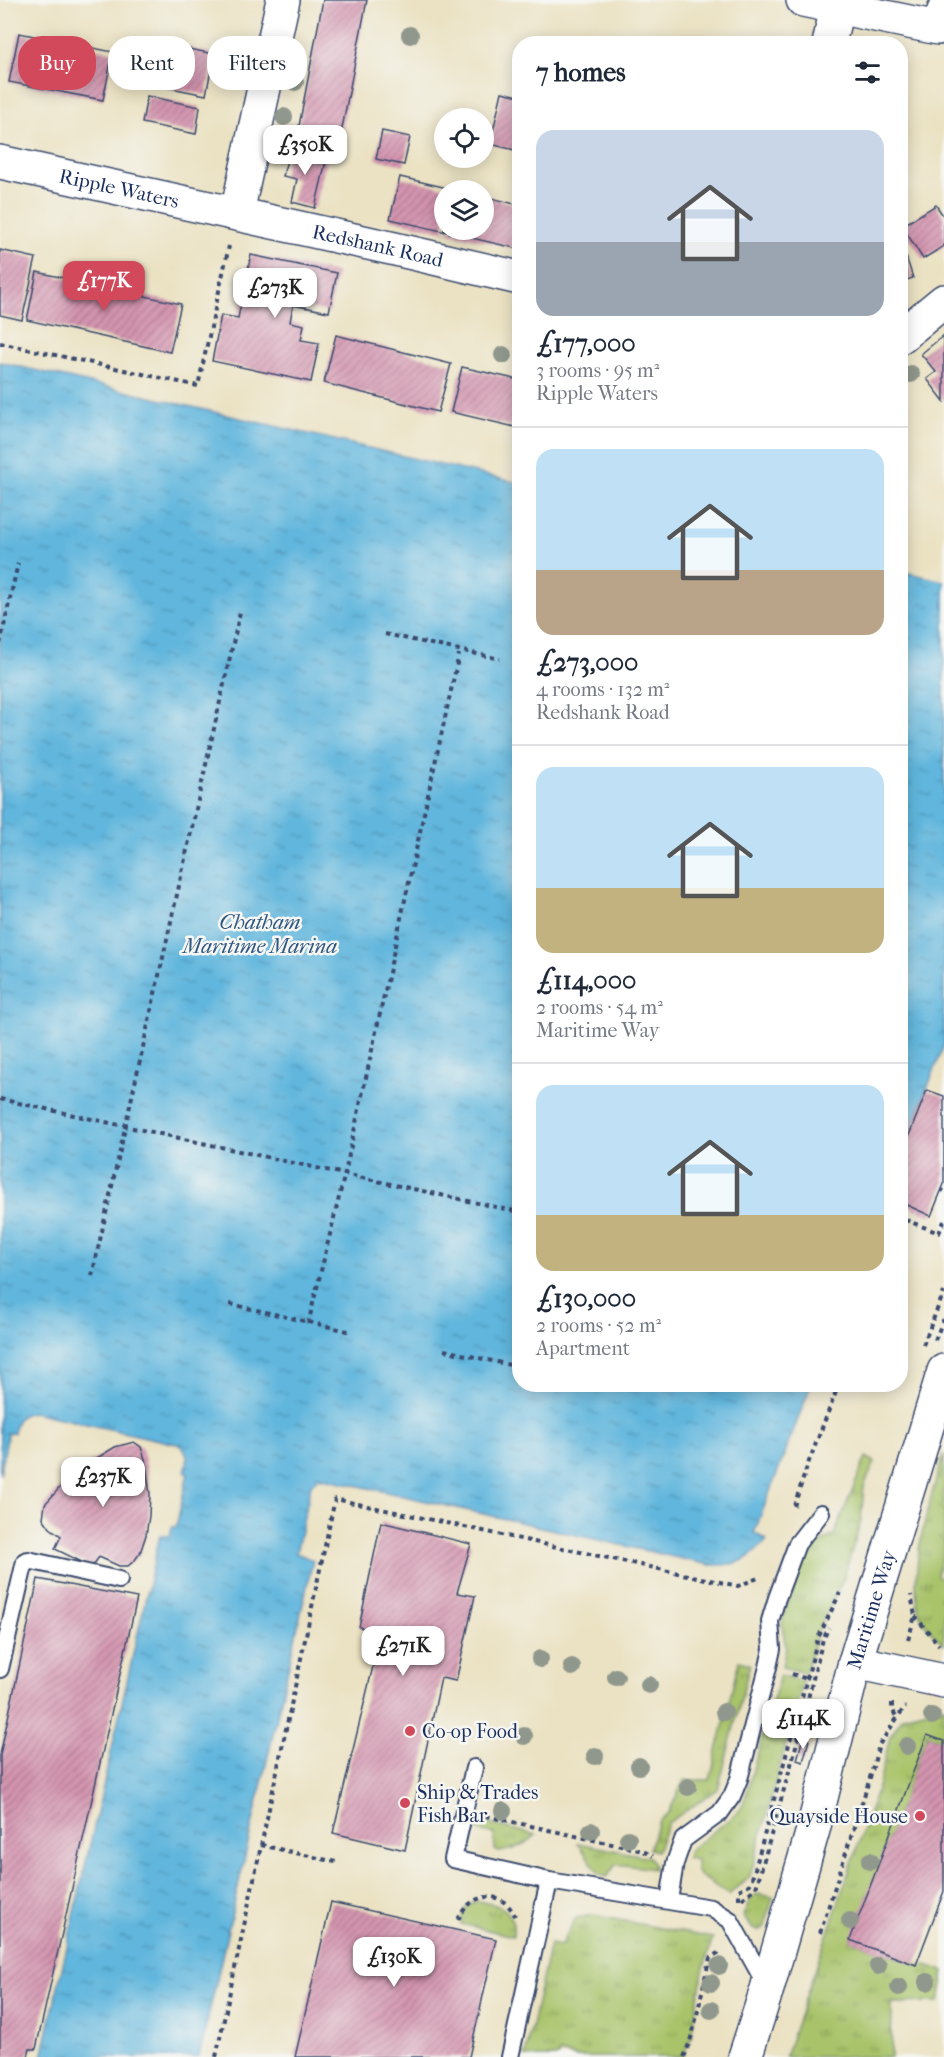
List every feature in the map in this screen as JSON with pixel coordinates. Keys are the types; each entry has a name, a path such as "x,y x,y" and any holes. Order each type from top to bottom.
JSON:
{"street":[{"path":"237,213 283,0"},
{"path":"803,0 938,28 944,11"},
{"path":"831,36 837,7"},
{"name":"Ripple Waters","path":"0,162 237,213"},
{"name":"Redshank Road","path":"237,213 512,276"},
{"path":"908,330 944,301"},
{"name":"Maritime Way","path":"745,2057 813,1830 855,1662 944,1371"},
{"path":"855,1662 944,1680"}],"lane":[{"path":"669,1900 675,1863 683,1840 720,1813 732,1796 739,1779 772,1648 770,1621 777,1598 797,1544 821,1513"},
{"path":"0,1669 25,1561 119,1580"},
{"path":"474,1768 453,1859 549,1881 711,1908 730,1920 767,1989"},
{"path":"510,2057 549,1881"}],"path":[{"path":"0,343 198,386 237,213"},
{"path":"0,644 18,563"},
{"path":"92,1276 240,612"},
{"path":"385,634 500,658"},
{"path":"309,1324 345,1173 459,654"},
{"path":"0,1099 512,1210"},
{"path":"908,1221 939,1233 944,1221"},
{"path":"230,1304 352,1332"},
{"path":"444,1350 512,1365"},
{"path":"794,1507 835,1392"},
{"path":"216,2057 335,1499 738,1586 764,1575"},
{"path":"915,1616 937,1644 944,1648"},
{"path":"789,1673 801,1677"},
{"path":"819,1937 879,1745 903,1708 913,1707"},
{"path":"464,1812 643,1851 657,1857"},
{"path":"261,1845 340,1863"},
{"path":"458,1920 463,1908 471,1901 488,1897 510,1906 517,1921"}],"green space":[{"path":"944,1454 944,1548 937,1575 944,1580 944,1644 932,1633 919,1611 916,1574 922,1532"},
{"path":"866,1457 875,1462 864,1486 861,1520 843,1580 819,1629 805,1673 782,1667 786,1647 782,1625 783,1616 807,1554 812,1547 834,1535"},
{"path":"739,1661 750,1664 718,1789 668,1823 657,1851 649,1849 658,1822 669,1812 684,1780 710,1780"},
{"path":"780,1675 803,1681 750,1876 729,1895 699,1875 696,1870 696,1860 688,1858 688,1853 734,1816 743,1805"},
{"path":"944,1706 944,1741 927,1735 851,1940 916,1965 926,1965 944,1971 939,2002 892,2003 891,2057 785,2057 879,1784 890,1736 903,1716"},
{"path":"477,1821 536,1835 528,1842 499,1852 495,1850 494,1834 478,1831"},
{"path":"578,1843 649,1857 654,1869 616,1864 607,1877 599,1874"},
{"path":"757,1894 773,1897 764,1929 759,1931 753,1929 743,1916 751,1898"},
{"path":"478,1901 500,1907 510,1914 513,1936 461,1924 465,1909"},
{"path":"593,1915 713,1938 703,1971 691,2037 683,2057 576,2057 559,2053 558,2057 525,2057 550,1944 560,1946 576,1918"}],"water":[{"name":"Chatham Maritime Marina","path":"0,362 512,481 512,1392 808,1392 754,1533 767,1540 748,1558 727,1565 709,1565 318,1477 311,1485 296,1553 313,1560 199,2057 42,2057 160,1535 170,1536 172,1527 176,1527 188,1473 185,1472 187,1454 181,1445 33,1412 21,1416 14,1433 8,1433 0,1475"},
{"path":"908,573 944,581 944,1045 908,1137"}],"building":[{"path":"323,0 367,0 337,154 307,148 310,129 299,126"},
{"path":"19,33 34,36 18,36"},
{"path":"18,38 18,84 9,82"},
{"path":"96,49 108,51 108,76 103,100 51,90 96,90"},
{"path":"195,50 207,53 206,95 181,90 195,90"},
{"path":"502,92 512,94 512,149 494,145 494,127"},
{"path":"147,96 200,107 196,134 142,123"},
{"path":"382,131 410,137 404,165 376,159"},
{"path":"290,148 327,157 315,208 292,202 297,179 283,176"},
{"path":"400,177 434,185 434,229 390,219"},
{"path":"494,199 512,203 512,247 480,240 494,240"},
{"path":"936,205 944,217 944,246 923,259 908,235 908,222"},
{"path":"0,250 36,258 22,320 0,315"},
{"path":"251,255 337,273 329,312 293,305 290,322 304,325 301,340 319,343 311,382 212,361 221,315 238,318"},
{"path":"908,263 913,278 908,280"},
{"path":"37,272 181,304 170,352 27,320"},
{"path":"336,335 451,364 438,412 324,383"},
{"path":"944,335 944,401 927,379 936,372 921,354"},
{"path":"462,367 512,378 512,426 451,412"},
{"path":"927,1090 944,1096 944,1184 931,1216 908,1206 908,1138"},
{"path":"134,1442 141,1447 145,1459 150,1494 146,1535 135,1560 128,1566 119,1566 99,1557 92,1567 55,1549 61,1536 50,1528 43,1518 45,1504 74,1472 115,1447"},
{"path":"381,1522 471,1544 457,1593 475,1596 456,1681 441,1678 405,1850 333,1833 381,1633 359,1627"},
{"path":"38,1579 137,1598 36,2049 30,2049 28,2057 0,2057 0,1755"},
{"name":"Quayside House","path":"927,1735 944,1741 944,1891 916,1965 850,1940"},
{"path":"803,1737 809,1740 803,1762 797,1760"},
{"path":"331,1902 496,1939 469,2057 295,2057"}],"place":[{"name":"Co-op Food","path":"410,1731"},
{"name":"Ship & Trades Fish Bar","path":"405,1803"},
{"name":"Quayside House","path":"920,1816"}]}
